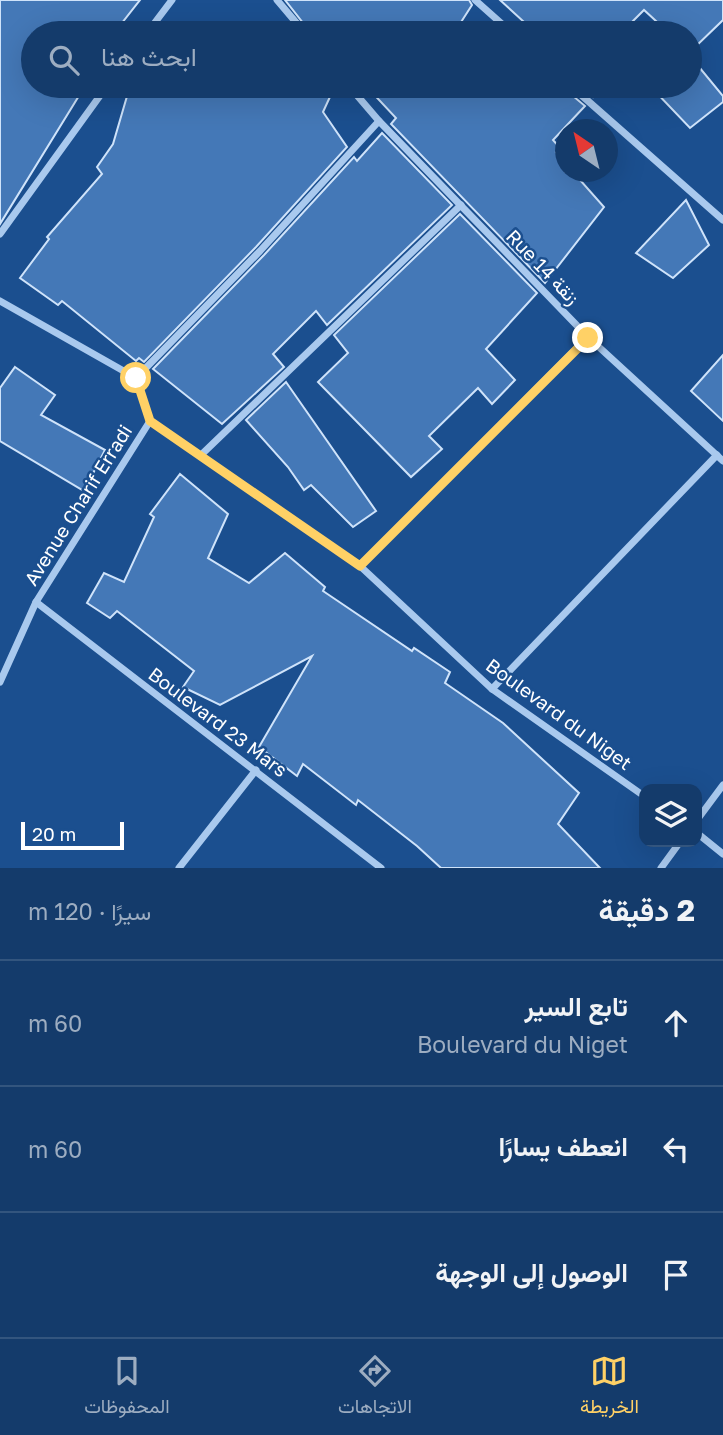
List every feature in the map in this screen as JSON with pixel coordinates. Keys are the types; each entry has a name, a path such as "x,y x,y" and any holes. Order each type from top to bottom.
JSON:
{"street":[{"path":"156,21 172,0"},
{"path":"276,0 294,21"},
{"path":"475,0 499,21"},
{"path":"0,234 98,98"},
{"name":"Rue 14 زنقة","path":"359,98 588,338 720,458"},
{"path":"586,98 723,220"},
{"path":"136,378 260,251 379,121"},
{"path":"200,456 461,205"},
{"path":"0,301 136,378 150,421"},
{"path":"360,566 588,338"},
{"name":"Boulevard du Niget","path":"150,421 360,566 492,690 639,793"},
{"name":"Avenue Charif Erradi","path":"0,682 36,602 150,421"},
{"path":"492,690 720,458"},
{"name":"Boulevard 23 Mars","path":"36,602 381,868"},
{"path":"179,868 256,770"},
{"path":"702,813 723,785"},
{"path":"702,837 723,854"},
{"path":"661,868 676,847"}],"building":[{"path":"0,0 140,0 123,21 21,21 21,98 78,98 0,224"},
{"path":"285,0 469,0 472,5 462,21 302,21"},
{"path":"500,0 723,0 723,20 702,40 702,21 656,21 644,10 633,21 523,21"},
{"path":"702,71 723,96 723,102 690,128 661,98 702,98"},
{"path":"126,98 329,98 323,112 347,147 256,247 144,362 139,358 136,361 62,301 58,305 20,278 49,239 47,237 102,174 97,167 113,144"},
{"path":"377,98 575,98 585,106 573,119 555,119 555,182 582,182 604,207 545,283 391,124 396,118"},
{"path":"382,133 452,205 327,325 316,311 273,354 284,367 222,424 153,369 264,255 354,157 357,161"},
{"path":"686,200 709,245 673,278 636,253"},
{"path":"460,214 537,293 486,349 515,380 492,404 478,388 429,436 442,449 411,477 318,382 348,353 334,335"},
{"path":"723,355 723,421 691,391"},
{"path":"15,367 55,395 41,415 105,450 84,491 0,441 0,388"},
{"path":"286,382 376,511 353,527 311,485 304,490 288,467 246,420"},
{"path":"180,474 228,514 208,558 249,583 285,553 325,587 323,591 412,651 414,648 450,672 445,683 503,723 579,793 558,824 600,868 441,868 358,800 356,805 303,764 297,776 259,747 312,656 220,705 183,687 194,671 117,611 110,618 87,603 104,573 124,582 154,517 150,514"}],"route":[{"path":"136,378 150,421 360,566 588,338"}]}
